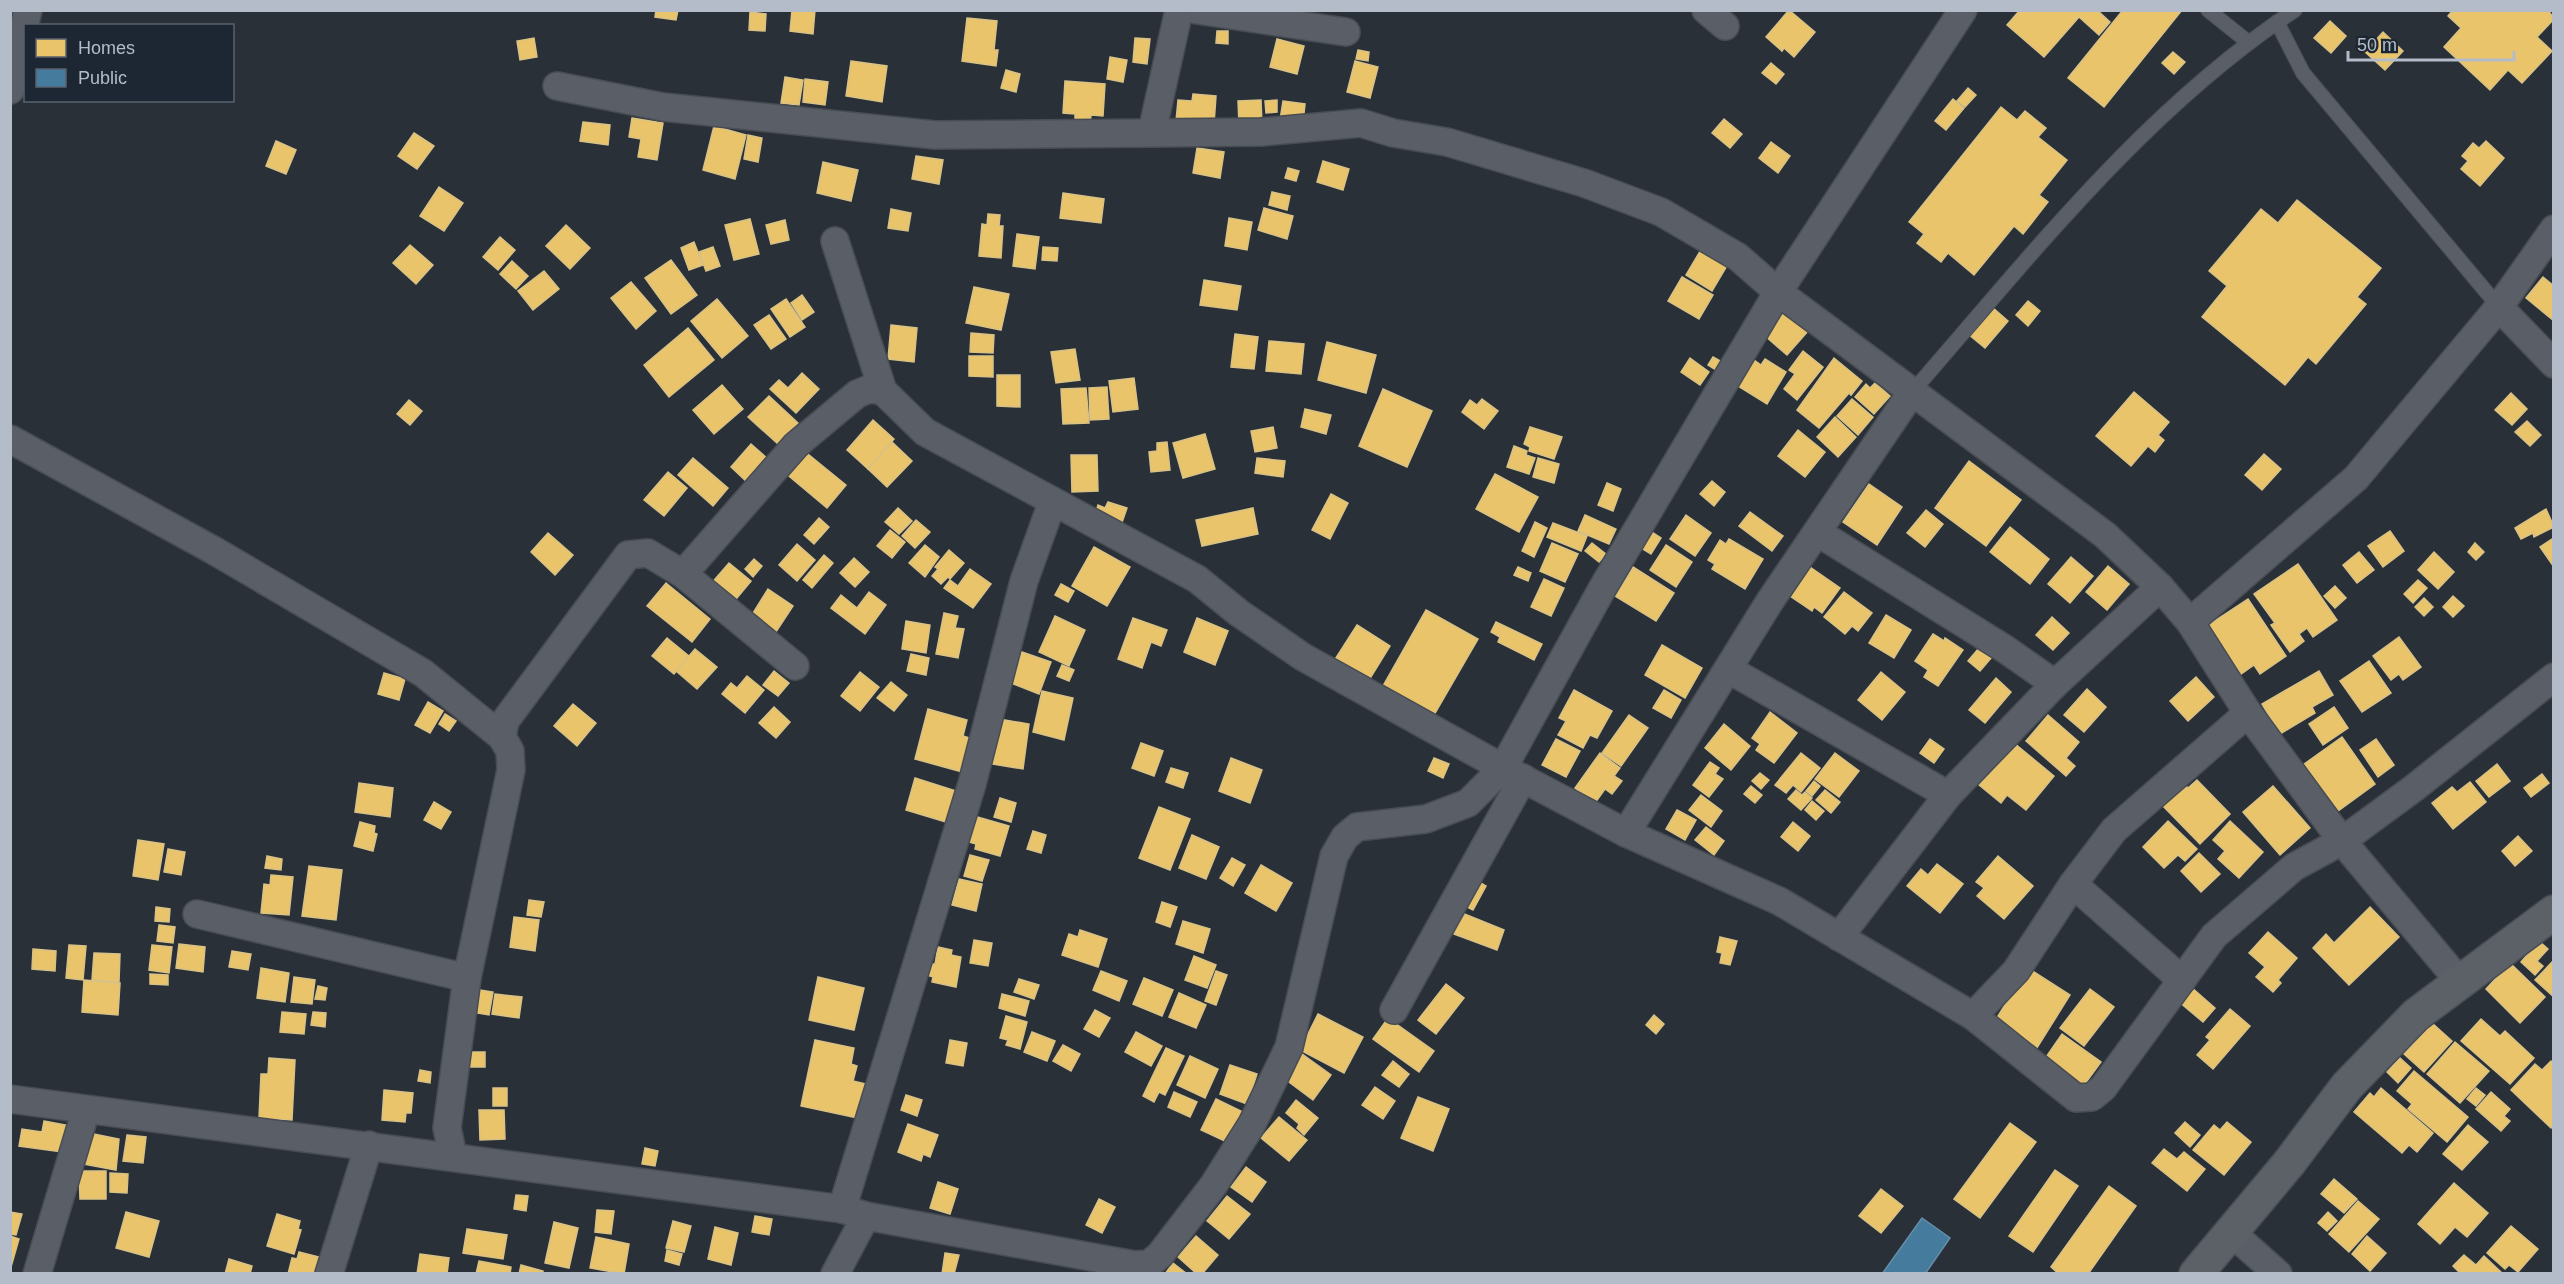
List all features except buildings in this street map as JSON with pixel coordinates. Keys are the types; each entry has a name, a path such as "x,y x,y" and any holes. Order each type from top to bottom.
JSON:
{"main road":[{"path":"2196,1274 2232,1233 2347,1086 2416,1015 2553,912"}],"street":[{"path":"1152,132 1179,10"},
{"path":"1197,10 1346,32"},
{"path":"1394,1010 1602,589 1778,292 1963,10"},
{"path":"10,90 24,28"},
{"path":"557,86 663,107 935,135 1261,132 1361,123 1393,133 1447,142 1584,183 1661,212 1738,257 1778,292 2105,535 2160,587 2190,622 2248,713 2342,841 2460,982"},
{"path":"2190,622 2356,478 2499,307 2553,229"},
{"path":"835,241 883,391 925,432 1052,503 1197,579 1239,613 1303,657 1513,773 1626,833 1779,901 1973,1016 2076,1098 2092,1097 2103,1088 2214,936 2294,867 2342,841 2414,788 2553,677"},
{"path":"2499,307 2553,364"},
{"path":"683,574 796,445 857,394 869,389 883,391"},
{"path":"1626,833 1728,669 1912,392"},
{"path":"10,439 213,550 423,673 502,737 510,751 511,770 467,978 447,1128 453,1156"},
{"path":"835,1274 972,784 1024,581 1052,503"},
{"path":"1817,532 2005,649 2055,684"},
{"path":"502,737 505,721 628,555 648,553 683,574 795,666"},
{"path":"1839,937 1948,795 2055,684 2160,587"},
{"path":"1728,669 1948,795"},
{"path":"1973,1016 2016,971 2073,884 2114,830 2248,713"},
{"path":"10,1099 453,1156 854,1212 1135,1265 1149,1264 1160,1256 1213,1186 1252,1124 1289,1047 1334,856 1345,837 1357,827 1426,819 1468,803 1513,773"},
{"path":"2073,884 2182,980"},
{"path":"196,914 467,978"},
{"path":"37,1274 86,1110"},
{"path":"329,1274 369,1145"},
{"path":"2232,1233 2278,1274"}],"lane":[{"path":"2208,10 2248,42"},
{"path":"1912,392 2145,131 2248,42 2295,10"},
{"path":"2277,22 2303,73 2499,307"}]}
